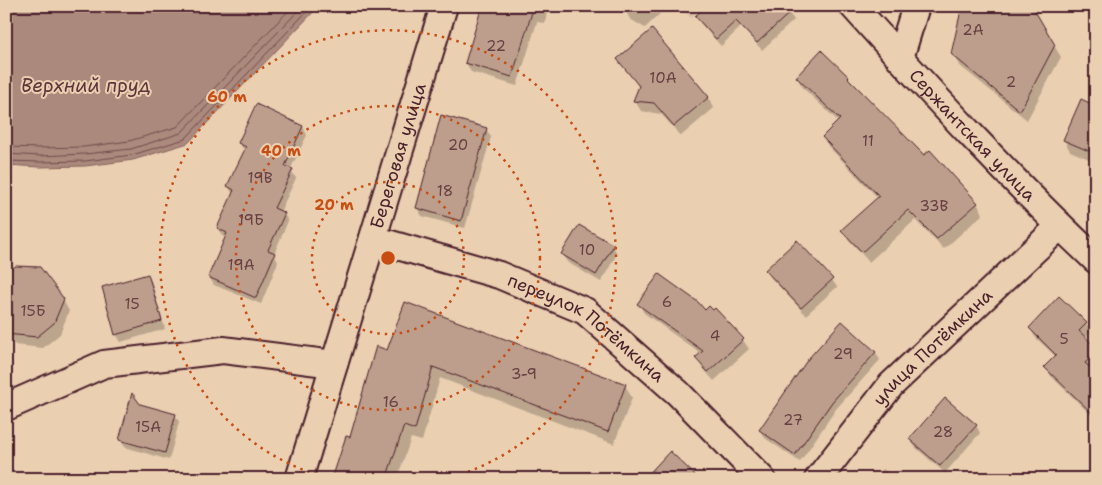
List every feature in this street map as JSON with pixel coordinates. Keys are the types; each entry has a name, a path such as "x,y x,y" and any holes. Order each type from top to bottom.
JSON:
{"street":[{"name":"Береговая улица","path":"299,479 444,6"},
{"name":"Сержантская улица","path":"853,6 1060,226 1096,260"},
{"path":"900,58 916,6"},
{"name":"улица Потёмкина","path":"818,479 891,385 1060,226"},
{"name":"переулок Потёмкина","path":"373,239 499,275 585,311 678,393 762,479"},
{"path":"6,407 104,364 223,350 334,364"}],"shaded area":[{"path":"679,6 703,6 691,18"}],"water":[{"name":"Верхний пруд","path":"6,6 319,6 188,143 133,160 85,166 39,167 6,165"}],"building":[{"path":"482,6 534,6 512,77 465,63"},
{"path":"707,6 797,6 757,43 736,21 716,39 695,16"},
{"path":"962,6 1032,6 1055,45 1020,111 951,54"},
{"path":"652,29 709,97 674,126 654,103 633,101 639,86 617,59"},
{"path":"821,50 924,155 930,150 978,203 937,239 908,210 862,252 841,230 879,196 822,137 840,119 796,77"},
{"path":"1081,99 1096,106 1096,154 1063,140"},
{"path":"256,104 303,126 285,166 293,169 274,208 285,213 268,250 275,253 256,298 208,277 227,233 217,228 234,190 227,186 246,147 238,143"},
{"path":"441,115 487,128 461,221 416,208"},
{"path":"579,225 614,245 596,275 561,254"},
{"path":"797,240 833,279 801,308 765,270"},
{"path":"16,266 40,267 64,299 54,323 37,337 6,334 6,271"},
{"path":"148,274 162,321 115,335 102,287"},
{"path":"659,274 698,302 705,310 709,306 713,310 715,308 744,339 708,372 695,358 703,351 637,304"},
{"path":"1059,296 1087,323 1079,331 1096,347 1096,352 1085,363 1096,373 1096,417 1044,367 1056,355 1029,328"},
{"path":"405,302 626,384 608,432 433,367 415,430 404,426 386,479 332,479 346,436 350,437 376,346 387,350"},
{"path":"842,321 876,352 832,402 795,455 759,430 808,359"},
{"path":"132,393 140,404 176,414 165,453 119,440"},
{"path":"945,398 977,425 940,466 909,439"},
{"path":"670,451 699,479 644,479"}]}
